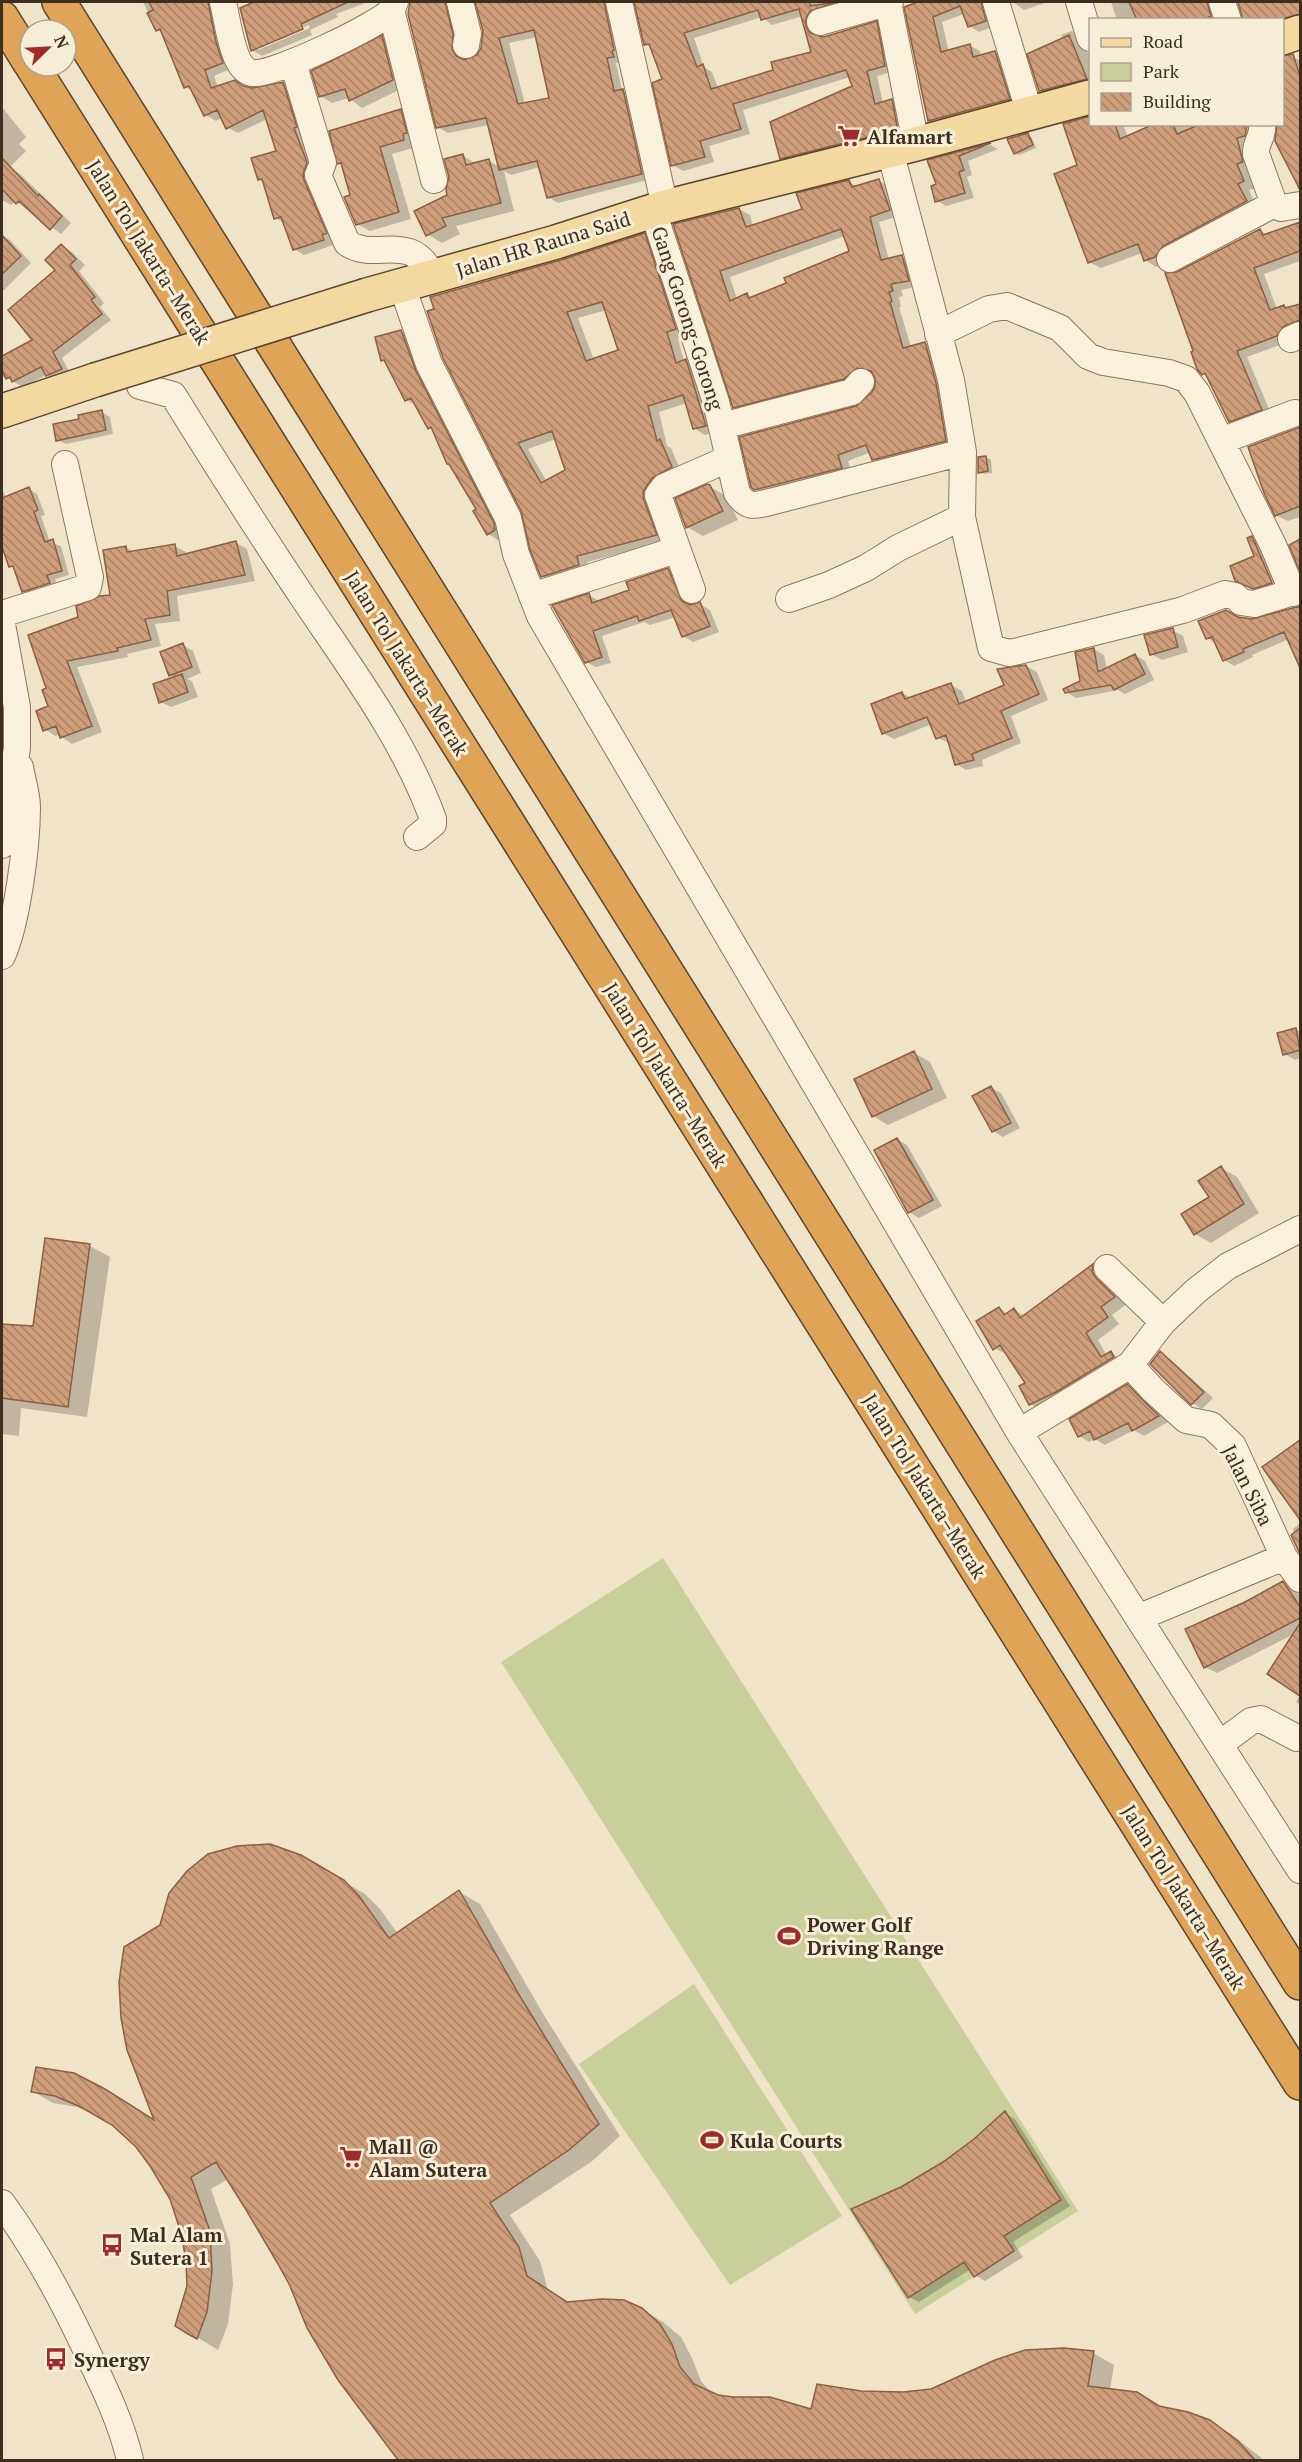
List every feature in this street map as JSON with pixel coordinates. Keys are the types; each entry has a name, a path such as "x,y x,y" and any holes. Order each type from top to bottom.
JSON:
{"highway":[{"path":"59,2 1300,1983"},
{"name":"Jalan Tol Jakarta–Merak","path":"2,18 18,43"},
{"name":"Jalan Tol Jakarta–Merak","path":"40,78 1300,2083"}],"main road":[{"path":"1284,37 1300,32"},
{"name":"Jalan HR Rauna Said","path":"2,411 367,295 556,242 659,209 1089,97"}],"street":[{"path":"223,2 240,66 255,74 293,63 348,37 393,6 434,180"},
{"path":"460,2 468,34 466,45"},
{"name":"Gang Gorong-Gorong","path":"619,2 659,209 722,426 737,493 743,502 750,505 774,501 963,452"},
{"path":"820,22 889,2 903,147 938,334 951,380 963,452 962,517 992,648 1002,652 1018,651 1172,613 1225,594 1235,596 1241,602 1254,604 1297,591 1197,393 1186,379 1169,373 1103,362 1088,356 1060,328 1007,306 989,309 938,334"},
{"path":"996,2 1030,114"},
{"path":"1079,2 1089,35"},
{"path":"1222,2 1227,18"},
{"path":"293,63 323,163 318,175 347,243 354,248 394,249 411,252 426,261 433,277"},
{"path":"1262,126 1263,132 1255,148 1274,204 1281,208 1300,205"},
{"path":"1170,259 1274,204"},
{"path":"402,286 429,364 508,518 516,554 540,616 1019,1432 1140,1617 1300,1870"},
{"path":"722,426 852,392 861,382"},
{"path":"140,386 173,395 260,533 370,697 420,782 433,819 433,825 417,837"},
{"path":"1221,441 1295,413"},
{"path":"692,590 659,502 660,490 728,459"},
{"path":"2,614 88,587 90,577 65,464"},
{"path":"789,599 829,585 866,568 898,548 962,517"},
{"path":"532,596 676,550"},
{"path":"2,624 16,693 17,748 27,805 25,846 9,941 2,956"},
{"path":"2,844 17,748"},
{"path":"1019,1432 1130,1365 1163,1322 1197,1290 1228,1266 1300,1229"},
{"path":"1107,1268 1163,1322"},
{"name":"Jalan Siba","path":"1130,1365 1186,1420 1211,1425 1233,1446 1284,1557 1300,1579"},
{"path":"1140,1617 1284,1557"},
{"path":"1220,1744 1251,1721 1261,1719 1297,1738 1300,1737"},
{"path":"2,2203 31,2245 71,2316 104,2386 126,2441 130,2460"}],"green space":[{"name":"Power Golf Driving Range","path":"663,1558 1078,2211 915,2314 501,1662"},
{"name":"Kula Courts","path":"694,1984 842,2216 730,2285 579,2064"}],"building":[{"path":"149,2 208,2 223,63 205,70 211,88 235,80 243,86 253,88 283,82 297,127 294,128 307,162 303,175 304,180 327,233 322,235 324,240 293,250 281,217 274,219 262,179 258,180 251,158 276,151 263,110 226,129 217,110 204,116 189,86 184,88 160,29 156,31 147,13 153,10"},
{"path":"254,2 348,2 301,24 303,29 251,51 240,8"},
{"path":"410,2 445,2 453,34 452,49 456,56 464,60 477,55 481,48 483,31 475,2 604,2 614,50 612,51 614,57 607,58 614,91 623,89 642,174 547,198 537,161 499,170 486,118 436,128 408,14","holes":["534,30 549,98 518,104 499,38"]},
{"path":"634,2 810,2 810,6 837,2 810,11 806,18 806,27 810,33 824,37 877,21 885,66 867,71 875,104 892,99 897,126 872,134 872,136 780,159 770,122 852,86 846,70 733,104 741,129 700,141 705,157 671,166 652,83 662,79 649,44 644,45","holes":["799,9 811,52 771,62 773,70 711,89 703,64 697,67 684,33 758,10 761,20"]},
{"path":"918,2 981,2 986,21 968,27 960,6 933,17 941,52 970,44 973,57 995,51 1010,99 928,121 904,7"},
{"path":"1129,2 1207,2 1211,16 1207,18 1136,18"},
{"path":"1238,2 1300,2 1300,14 1284,18 1242,18"},
{"path":"382,35 393,80 349,101 345,89 319,97 311,71"},
{"path":"1069,35 1087,79 1039,91 1027,54"},
{"path":"1293,54 1300,76 1300,190 1275,141 1277,126 1284,126 1284,56"},
{"path":"401,109 407,133 403,134 404,140 380,147 399,212 356,225 344,197 350,195 341,163 337,164 329,131"},
{"path":"1089,116 1089,126 1116,126 1120,139 1149,126 1174,126 1177,134 1196,126 1247,126 1245,136 1237,138 1243,162 1237,164 1244,181 1238,184 1247,201 1163,246 1155,257 1144,261 1138,244 1088,263 1054,174 1077,165 1063,124"},
{"path":"1028,133 1033,145 1014,154 1007,139"},
{"path":"991,143 959,156 964,170 959,172 965,193 935,202 931,186 936,184 927,160"},
{"path":"463,154 466,165 489,159 501,203 442,218 446,226 426,236 414,211 447,195 449,177 444,159"},
{"path":"2,158 38,196 39,194 62,216 50,230 19,201 16,204 2,189"},
{"path":"879,179 890,210 870,217 881,260 902,255 909,281 891,284 893,291 889,292 892,301 890,302 903,348 925,342 936,383 946,441 872,460 866,445 838,455 842,468 754,490 751,487 739,437 856,406 872,392 875,378 871,371 857,368 844,379 733,408 673,224 739,208 746,227 802,209 796,193 849,180 852,187","holes":["841,229 849,251 784,278 786,283 749,298 747,293 730,301 720,271"]},
{"path":"1300,222 1300,251 1254,268 1270,310 1284,305 1285,308 1300,304 1300,320 1284,326 1277,336 1237,351 1262,410 1229,422 1205,373 1202,375 1197,369 1191,352 1193,351 1165,273 1177,272 1260,229 1263,235"},
{"path":"645,233 676,329 667,332 676,363 686,359 706,426 693,429 683,395 648,406 657,441 660,439 672,467 652,478 643,492 657,535 577,556 579,565 541,577 530,550 521,511 443,358 427,311 434,309 430,297 561,260","holes":["602,302 618,350 586,361 567,312","552,431 565,470 541,483 518,443"]},
{"path":"2,235 21,256 2,274"},
{"path":"61,244 76,259 70,265 95,297 91,300 102,314 53,352 62,369 46,376 41,367 12,382 10,377 6,379 2,370 2,356 32,340 8,310 55,270 45,260"},
{"path":"401,330 416,371 494,523 495,530 487,535 473,511 476,509 447,464 431,427 428,429 411,398 405,401 384,360 381,361 375,337"},
{"path":"102,410 106,430 56,441 53,424 79,419 78,415"},
{"path":"1300,427 1300,506 1275,516 1264,493 1248,447"},
{"path":"986,456 988,471 978,473 978,457"},
{"path":"707,484 710,485 723,511 686,528 675,498"},
{"path":"29,487 38,510 34,512 45,542 53,539 62,571 47,575 50,583 22,592 13,566 9,567 2,547 2,498"},
{"path":"1252,536 1272,583 1253,589 1235,581 1230,566 1254,556 1247,538"},
{"path":"1300,539 1300,572 1289,545"},
{"path":"236,541 245,575 167,591 170,615 145,619 151,640 117,648 118,651 67,661 92,726 60,738 56,726 43,731 36,711 48,706 42,690 46,688 28,635 78,617 76,606 100,596 110,595 103,550 126,546 127,552 175,544 177,556"},
{"path":"668,568 682,601 690,605 700,602 710,626 682,637 671,610 639,621 637,616 593,631 602,657 585,663 552,605 589,593 592,603 629,590 626,582"},
{"path":"1300,606 1300,668 1284,632 1243,649 1244,652 1223,661 1212,637 1206,639 1198,621 1226,610 1238,617 1252,619"},
{"path":"1173,628 1178,647 1150,655 1144,635"},
{"path":"183,643 192,667 169,676 160,652"},
{"path":"1094,648 1098,672 1135,654 1145,674 1114,690 1111,685 1065,693 1063,689 1080,681 1075,652"},
{"path":"1026,665 1039,694 1001,711 1012,738 972,754 974,760 955,765 946,735 936,739 927,717 882,734 871,704 902,692 905,699 951,683 959,704 1004,685 997,669"},
{"path":"182,674 188,692 159,703 153,684"},
{"path":"1296,1028 1300,1050 1283,1055 1277,1033"},
{"path":"914,1051 932,1089 872,1117 854,1079"},
{"path":"991,1086 1011,1123 992,1132 972,1096"},
{"path":"897,1138 933,1200 908,1213 874,1150"},
{"path":"1221,1166 1244,1204 1194,1235 1181,1214 1209,1197 1198,1181"},
{"path":"45,1238 90,1244 68,1407 2,1398 2,1324 33,1326"},
{"path":"1093,1264 1092,1272 1096,1278 1115,1297 1101,1307 1108,1317 1086,1333 1101,1357 1111,1351 1114,1357 1056,1392 1029,1405 1019,1386 1025,1383 1000,1345 993,1350 976,1321 999,1307 1004,1315 1014,1308 1020,1318"},
{"path":"1160,1351 1204,1392 1191,1405 1150,1364"},
{"path":"1127,1384 1159,1416 1132,1431 1128,1423 1094,1440 1090,1431 1078,1437 1069,1419"},
{"path":"1300,1440 1300,1520 1262,1467"},
{"path":"1300,1528 1300,1554 1291,1535"},
{"path":"1283,1581 1300,1607 1300,1618 1204,1668 1185,1629 1245,1602"},
{"path":"1300,1623 1300,1696 1267,1674"},
{"name":"Mall @ Alam Sutera","path":"270,1844 301,1855 344,1880 359,1896 389,1938 459,1890 521,1998 599,2124 569,2150 490,2203 519,2247 527,2276 567,2302 624,2300 642,2308 660,2324 672,2344 680,2367 694,2384 718,2395 770,2397 811,2409 817,2384 861,2391 903,2392 931,2389 995,2360 1025,2350 1064,2348 1094,2351 1088,2386 1137,2392 1159,2406 1188,2412 1210,2420 1238,2441 1255,2460 398,2460 338,2380 307,2328 290,2286 278,2264 216,2162 191,2177 210,2231 212,2271 207,2312 197,2339 175,2326 187,2286 186,2260 181,2233 170,2199 150,2166 136,2147 112,2125 81,2107 55,2096 31,2092 36,2067 74,2073 105,2089 154,2120 127,2050 121,2018 119,1982 124,1947 160,1925 169,1893 187,1871 208,1854 237,1846"},
{"path":"1005,2111 1061,2200 1004,2236 1014,2251 974,2277 964,2262 908,2298 851,2209 901,2187 943,2162 974,2139"}],"place":[{"name":"Alfamart","path":"849,136"},
{"name":"Power Golf Driving Range","path":"789,1936"},
{"name":"Kula Courts","path":"712,2140"},
{"name":"Mall @ Alam Sutera","path":"351,2157"},
{"name":"Mal Alam Sutera 1","path":"112,2245"},
{"name":"Synergy","path":"56,2359"}]}
